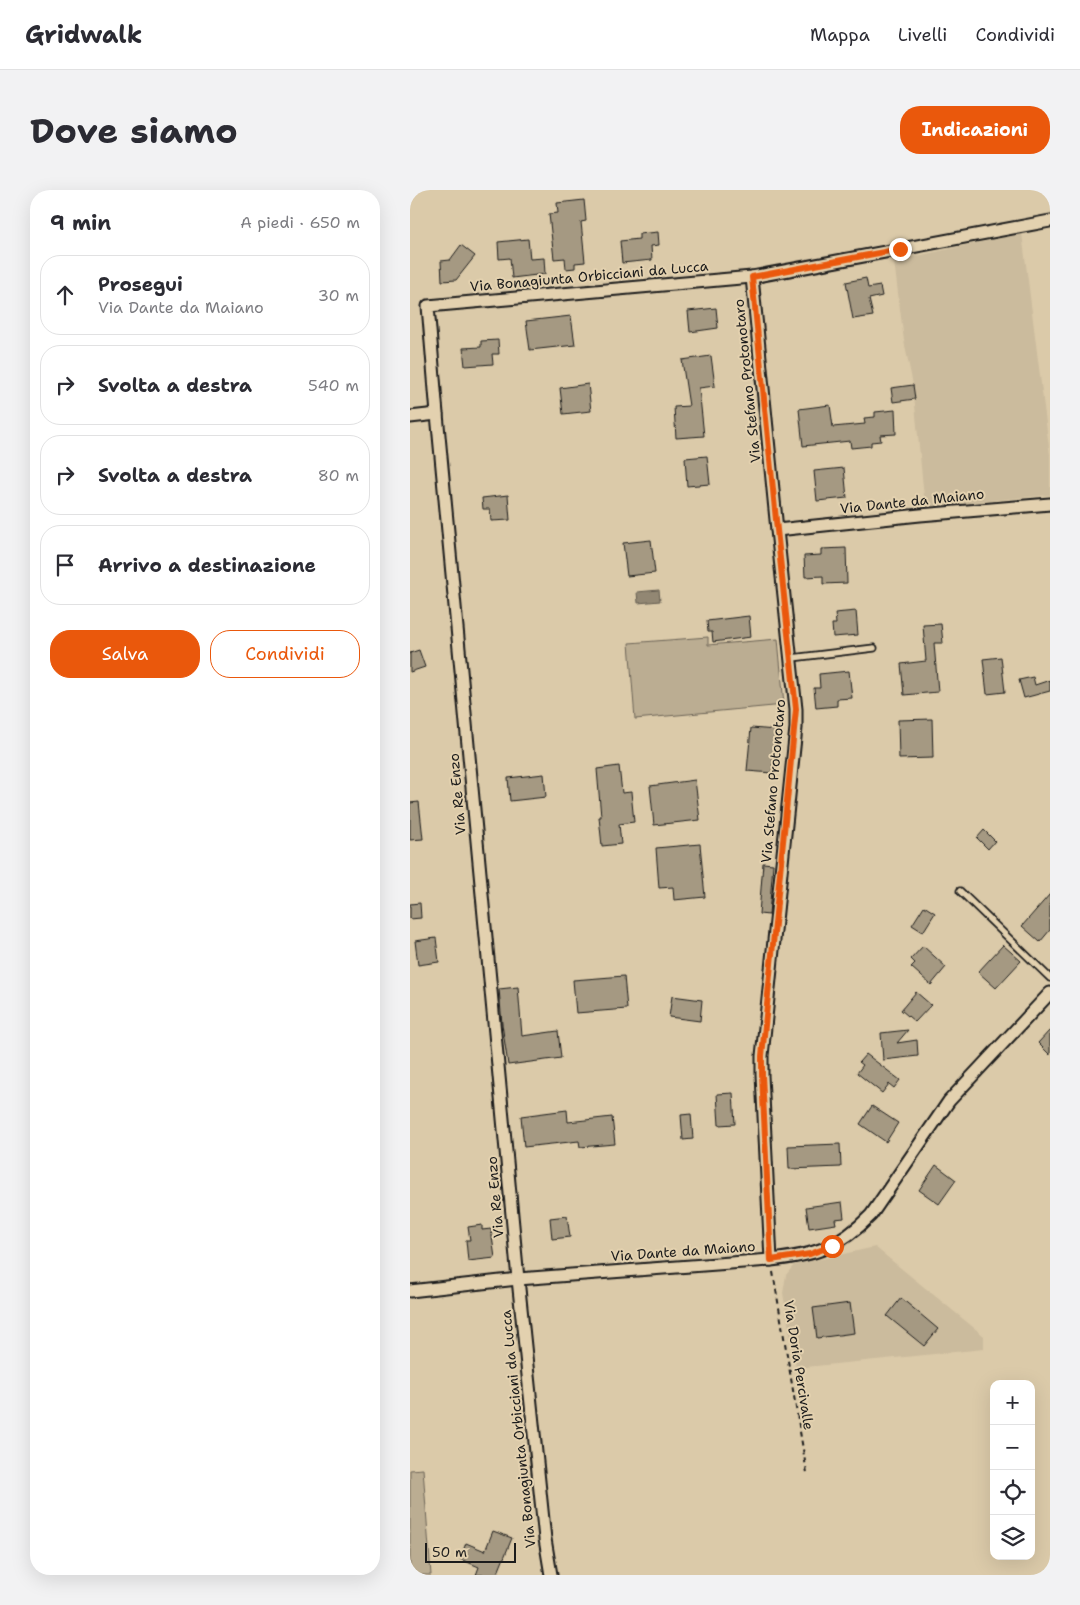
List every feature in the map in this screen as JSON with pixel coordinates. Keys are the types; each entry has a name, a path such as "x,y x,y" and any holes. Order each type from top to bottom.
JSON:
{"street":[{"name":"Via Bonagiunta Orbicciani da Lucca","path":"428,306 752,277 1050,221"},
{"name":"Via Stefano Protonotaro","path":"752,277 796,701 796,728 762,1056 771,1260"},
{"name":"Via Re Enzo","path":"428,306 518,1279"},
{"path":"410,417 437,414"},
{"name":"Via Dante da Maiano","path":"777,530 1050,504"},
{"name":"Via Dante da Maiano","path":"410,1292 518,1279 771,1260 810,1254 832,1246 857,1229 871,1215 949,1101 1050,993"},
{"name":"Via Bonagiunta Orbicciani da Lucca","path":"518,1279 545,1539 551,1575"}],"lane":[{"path":"792,658 874,648"},
{"path":"960,891 1050,978"}],"path":[{"name":"Via Doria Percivalle","path":"771,1260 807,1473"}],"shaded area":[{"path":"1022,233 1050,455 1050,495 925,507 913,385 904,341 894,261"},
{"path":"659,590 660,601 638,603 637,592"},
{"path":"708,637 708,645 778,639 784,705 635,719 629,643"},
{"path":"875,1247 984,1336 984,1349 796,1368 783,1293 786,1275 794,1265"},
{"path":"423,1469 431,1575 410,1575 410,1470"}],"building":[{"path":"584,200 586,221 581,222 585,262 575,263 575,268 566,269 565,258 554,259 549,214 558,213 557,203"},
{"path":"658,232 659,245 651,246 652,260 622,263 620,241 639,239 639,234"},
{"path":"528,239 530,259 544,258 545,274 512,278 510,258 499,259 498,242"},
{"path":"461,245 475,256 456,280 442,281 441,261 450,260"},
{"path":"866,278 868,288 880,286 882,296 869,299 873,316 853,319 846,282"},
{"path":"716,308 718,328 690,332 688,311"},
{"path":"571,316 575,345 530,350 526,321"},
{"path":"498,340 499,354 492,354 493,364 465,366 463,348 481,347 481,341"},
{"path":"711,356 715,386 699,388 704,436 676,438 674,407 689,406 682,360"},
{"path":"588,384 591,411 563,414 560,388"},
{"path":"913,385 915,399 893,402 891,388"},
{"path":"830,405 833,427 865,424 864,418 875,417 875,412 895,410 896,434 880,435 881,441 871,442 871,446 851,448 850,441 803,446 799,409"},
{"path":"707,456 710,484 687,486 685,458"},
{"path":"844,468 847,498 817,501 814,471"},
{"path":"508,495 510,520 491,521 490,509 483,509 482,498"},
{"path":"651,540 655,573 627,576 623,543"},
{"path":"846,548 847,583 823,584 823,576 805,577 804,556 821,555 821,549"},
{"path":"856,611 858,635 833,637 832,624 836,624 835,613"},
{"path":"749,616 751,637 713,642 712,632 708,632 707,621"},
{"path":"941,624 943,643 934,643 938,692 904,695 901,664 926,661 923,625"},
{"path":"419,650 425,667 410,672 410,653"},
{"path":"1001,657 1005,692 987,694 983,659"},
{"path":"849,671 852,698 837,699 837,706 816,708 814,688 820,688 819,674"},
{"path":"1033,677 1035,685 1050,680 1050,691 1024,698 1019,680"},
{"path":"932,719 933,758 899,759 898,720"},
{"path":"751,728 776,730 772,773 747,771"},
{"path":"619,766 622,793 631,792 634,822 619,824 621,844 602,846 597,769"},
{"path":"544,774 546,797 510,801 508,778"},
{"path":"695,780 700,820 654,825 650,786"},
{"path":"419,802 423,839 410,840 410,803"},
{"path":"984,830 995,841 988,849 977,838"},
{"path":"700,844 705,897 674,900 673,887 659,888 656,848"},
{"path":"763,863 773,864 769,915 759,914"},
{"path":"1050,894 1050,930 1040,942 1022,926"},
{"path":"420,903 421,918 410,919 410,904"},
{"path":"924,906 935,913 923,932 912,925"},
{"path":"436,938 439,962 418,965 415,941"},
{"path":"1003,945 1021,961 996,988 978,972"},
{"path":"923,946 946,967 931,985 911,967 915,963 911,959"},
{"path":"624,976 627,1009 576,1013 573,980"},
{"path":"518,987 522,1036 558,1031 561,1058 508,1065 499,989"},
{"path":"916,992 931,1005 915,1022 901,1010"},
{"path":"672,996 702,1000 700,1021 669,1017"},
{"path":"908,1030 897,1043 917,1040 918,1056 883,1060 881,1033"},
{"path":"1050,1030 1050,1055 1038,1043"},
{"path":"866,1054 900,1080 894,1088 889,1084 882,1093 857,1073 863,1065 859,1062"},
{"path":"733,1093 735,1124 719,1125 717,1094"},
{"path":"872,1106 898,1123 886,1142 860,1124"},
{"path":"567,1110 568,1122 612,1117 615,1144 580,1147 579,1141 524,1147 521,1116"},
{"path":"691,1114 693,1139 683,1140 681,1115"},
{"path":"840,1144 841,1167 789,1169 788,1146"},
{"path":"936,1165 956,1180 939,1204 919,1190"},
{"path":"842,1202 844,1218 835,1219 836,1224 809,1228 806,1207"},
{"path":"567,1216 570,1237 552,1239 550,1218"},
{"path":"482,1225 482,1230 491,1229 495,1258 468,1261 466,1240 470,1240 468,1227"},
{"path":"901,1298 938,1329 924,1346 887,1316"},
{"path":"850,1303 854,1333 817,1338 813,1308"},
{"path":"493,1531 512,1538 497,1575 476,1575 479,1567 460,1559 466,1543 485,1551"}],"route":[{"path":"832,1246 810,1254 771,1260 762,1056 796,728 796,692 777,530 752,277 900,249"}]}
